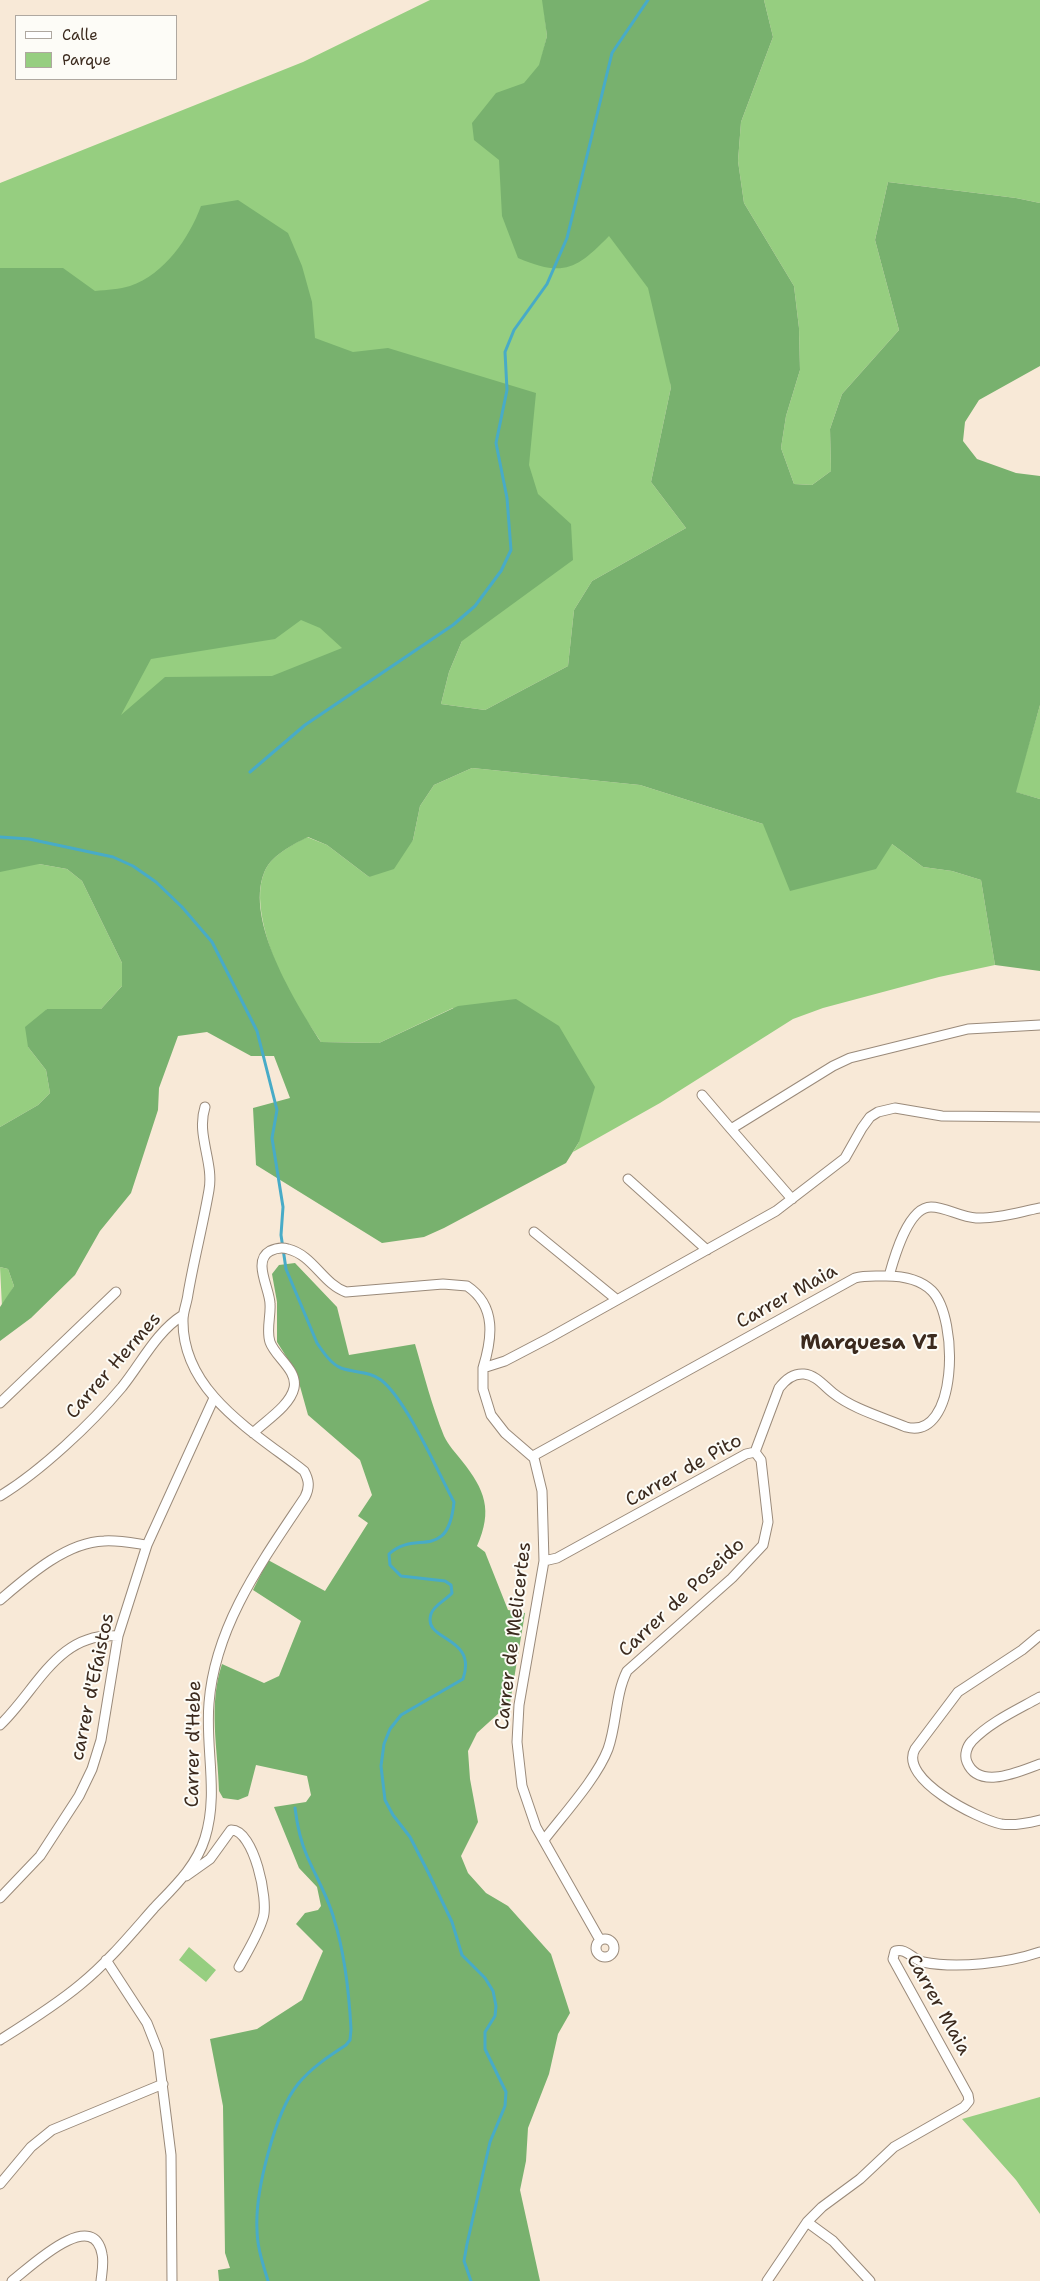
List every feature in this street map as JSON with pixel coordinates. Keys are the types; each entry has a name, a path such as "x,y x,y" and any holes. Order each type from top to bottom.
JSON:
{"street":[{"path":"731,1129 843,1061 968,1029 1040,1025"},
{"path":"702,1095 792,1199"},
{"name":"Carrer d'Hebe","path":"0,2040 65,1997 106,1960 184,1877 200,1851 208,1824 213,1782 208,1711 216,1657 249,1583 309,1488 308,1478 304,1471 253,1433 214,1398 200,1379 191,1359 185,1338 183,1314 210,1183 202,1125 205,1107"},
{"path":"483,1368 506,1361 550,1338 616,1299 759,1222 845,1158 872,1115 882,1110 895,1108 942,1116 1040,1117"},
{"path":"628,1179 707,1250"},
{"path":"889,1276 908,1226 917,1213 925,1208 933,1207 961,1216 991,1218 1040,1208"},
{"path":"534,1232 616,1299"},
{"path":"253,1433 289,1398 294,1385 291,1374 273,1348 269,1338 270,1296 261,1266 266,1254 277,1248 289,1249 299,1253 333,1286 346,1292 443,1284 467,1286 480,1297 490,1322 491,1335 483,1368 483,1389 491,1415 505,1433 533,1456"},
{"name":"Carrer de Pito","path":"544,1561 565,1554 746,1454 755,1452 779,1388 786,1380 796,1374 805,1374 813,1377 848,1402 911,1428 929,1423 938,1412 944,1397 949,1365 949,1333 945,1314 936,1297 925,1286 904,1277 889,1276"},
{"name":"Carrer Maia","path":"533,1456 855,1278 889,1276"},
{"path":"0,1403 116,1292"},
{"name":"Carrer Hermes","path":"0,1496 45,1462 90,1420 121,1388 164,1329 183,1314"},
{"name":"carrer d'Efaistos","path":"0,1898 40,1856 79,1796 92,1769 101,1740 118,1636 147,1545 214,1398"},
{"name":"Carrer de Poseido","path":"544,1840 604,1758 611,1741 621,1686 627,1671 732,1578 763,1545 768,1532 768,1522 761,1460 755,1452"},
{"name":"Carrer de Melicertes","path":"533,1456 538,1469 542,1491 544,1561 521,1686 517,1742 522,1786 533,1821 600,1940"},
{"path":"0,1600 39,1568 83,1545 104,1541 147,1545"},
{"path":"1040,1635 1017,1654 958,1692 916,1749 912,1758 914,1768 927,1782 948,1799 975,1814 1002,1824 1020,1824 1040,1820"},
{"path":"0,1725 25,1699 46,1671 67,1648 97,1638 118,1636"},
{"path":"1040,1698 1008,1715 971,1741 966,1753 966,1761 971,1768 990,1778 1006,1776 1040,1764"},
{"path":"184,1877 210,1859 231,1830 237,1830 244,1835 254,1853 265,1909 263,1918 239,1968"},
{"name":"Carrer Maia","path":"807,2222 822,2207 860,2179 894,2147 964,2107 969,2101 968,2095 948,2055 893,1955 895,1951 901,1950 923,1962 956,1964 1008,1960 1040,1952"},
{"path":"106,1960 151,2030 158,2052 171,2155 172,2281"},
{"path":"0,2184 31,2147 52,2130 162,2084"},
{"path":"767,2281 807,2222 833,2241 870,2281"},
{"path":"12,2281 61,2244 79,2235 85,2235 94,2240 101,2249 103,2256 101,2281"}],"green space":[{"path":"430,0 543,0 547,36 540,65 648,217 671,387 651,482 686,528 592,581 574,610 568,666 485,710 441,704 449,672 462,641 39,864 67,869 82,881 122,963 122,986 101,1009 47,1009 28,1047 46,1070 50,1093 38,1105 0,1127 0,183 303,62"},
{"path":"542,0 764,0 773,37 741,122 738,161 744,203 794,286 799,328 800,370 786,416 781,448 794,484 812,485 831,471 830,429 842,394 899,330 875,240 888,182 1016,198 1040,203 1040,366 979,400 965,422 963,441 977,459 1016,473 1040,476 1040,705 1016,792 1040,799 1040,971 995,965 981,880 952,871 923,867 892,844 876,869 790,891 763,824 640,785 472,768 434,785 420,806 413,840 394,869 369,877 327,845 308,837 276,856 264,873 260,892 261,914 276,961 298,1005 321,1042 379,1043 458,1006 516,999 559,1026 595,1087 579,1142 566,1163 424,1237 382,1243 256,1165 253,1108 290,1098 274,1056 251,1056 207,1032 178,1036 159,1088 158,1110 131,1193 100,1231 75,1275 31,1318 0,1341 0,1307 14,1286 8,1269 0,1267 0,1127 38,1105 50,1093 46,1070 28,1047 25,1027 47,1009 101,1009 122,986 122,963 82,881 67,869 39,864 0,872 0,268 63,268 95,291 130,286 143,280 165,264 190,230 201,206 238,200 288,233 302,266 312,302 315,338 353,352 388,348 536,393 529,465 538,494 571,524 573,560 462,641 449,672 441,704 485,710 568,666 574,610 592,581 686,528 651,482 671,387 648,288 609,236 578,263 568,267 547,267 518,258 502,216 499,160 474,140 472,123 496,93 524,83 539,65 547,36","holes":["301,620 320,628 342,648 272,676 165,677 121,715 151,659 275,639"]},
{"path":"764,0 1040,0 1040,203 1016,198 888,182 875,240 899,330 842,394 830,429 831,471 812,485 794,484 781,448 786,416 800,370 799,328 794,286 744,203 738,161 741,122 773,37"},
{"path":"1040,705 1040,799 1015,792"},
{"path":"472,768 640,785 763,824 892,844 923,867 952,871 981,880 995,965 939,977 823,1008 793,1019 660,1103 573,1152 579,1142 453,1008 379,1043 321,1042 287,988 273,956 264,927 260,898 261,885 267,867 276,856 307,837 327,845 369,877 413,840 420,806 434,785"},
{"path":"295,1263 337,1307 349,1355 415,1344 444,1436 481,1491 484,1501 485,1522 477,1546 485,1552 508,1610 525,1613 510,1703 477,1733 468,1751 470,1779 478,1822 461,1856 468,1873 486,1893 508,1906 551,1954 570,2013 558,2034 549,2074 528,2128 526,2161 520,2190 540,2281 219,2281 218,2270 230,2268 225,2253 223,2106 210,2039 257,2029 302,2000 323,1951 296,1924 305,1913 318,1910 321,1906 317,1887 299,1868 274,1807 306,1802 311,1795 307,1776 256,1765 248,1796 238,1800 223,1798 219,1791 215,1728 215,1696 218,1680 222,1664 264,1683 279,1676 301,1621 253,1590 268,1560 325,1591 368,1523 358,1516 372,1495 360,1460 308,1415 296,1372 277,1342 277,1302 272,1274 279,1265"},
{"path":"0,1267 8,1269 14,1286 2,1307"},
{"path":"189,1947 216,1970 206,1982 179,1960"},
{"path":"1040,2097 1040,2214 1016,2180 962,2119"}],"waterway":[{"path":"250,772 305,725 453,625 475,606 501,571 511,550 507,498 496,443 507,390 505,352 514,330 547,284 567,238 612,53 648,0"},
{"path":"0,837 29,839 113,857 133,866 156,882 182,907 212,942 257,1031 277,1110 272,1138 283,1207 281,1235 286,1269 317,1343 337,1366 376,1377 391,1389 411,1419 454,1502 451,1521 445,1532 438,1539 399,1547 389,1554 390,1565 401,1576 445,1581 451,1585 452,1593 437,1605 431,1614 430,1623 434,1630 457,1646 463,1654 466,1665 463,1679 401,1715 390,1729 384,1744 381,1766 385,1800 393,1815 410,1837 429,1874 452,1922 462,1955 485,1978 493,1991 496,2006 495,2016 485,2032 485,2049 506,2092 505,2106 490,2142 467,2244 464,2261 471,2281"},
{"path":"268,2281 258,2242 257,2213 263,2174 274,2132 298,2084 314,2068 346,2045 350,2040 351,2029 346,1973 338,1932 329,1903 302,1844 295,1808"}],"district":[{"name":"Marquesa VI","path":"869,1344"}]}
